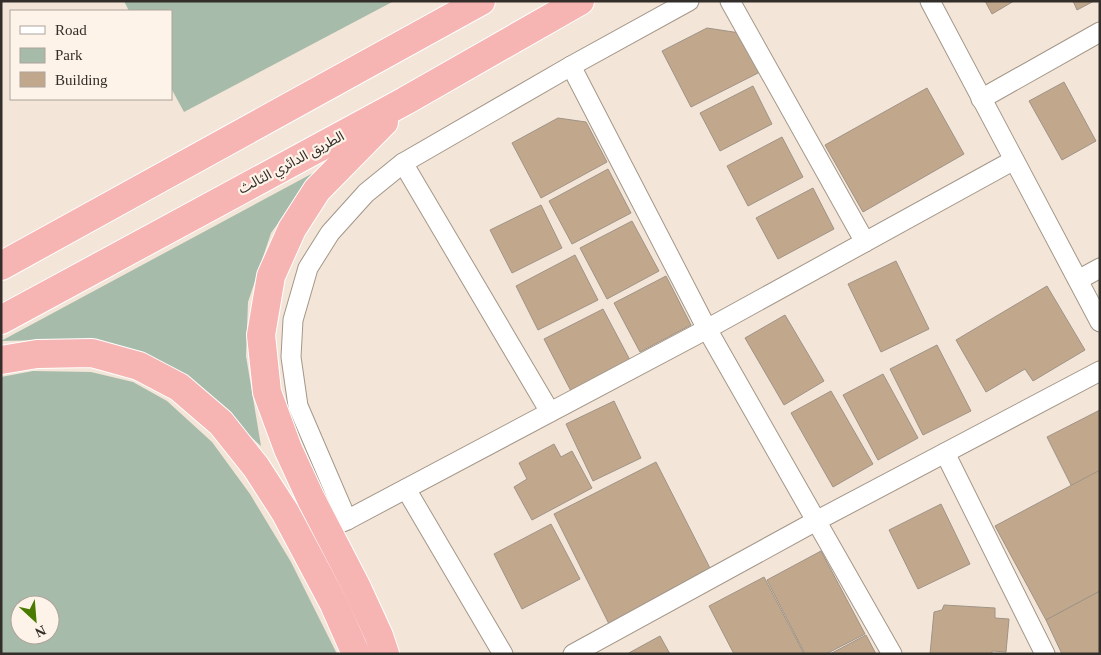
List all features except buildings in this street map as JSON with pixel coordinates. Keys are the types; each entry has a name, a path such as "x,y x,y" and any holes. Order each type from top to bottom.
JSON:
{"highway":[{"path":"1,266 481,1"},
{"name":"الطريق الدائري الثالث","path":"1,320 405,101 580,1"},
{"path":"385,654 379,636 357,588 336,524 288,450 267,392 261,334 271,276 292,229 317,190 405,101"},
{"path":"1,360 37,354 92,354 140,366 179,387 221,423 256,466 285,512 334,604 356,654"}],"street":[{"path":"689,1 571,66 404,163 366,193 330,233 308,268 293,320 291,356 298,406 336,524 406,489 707,329 1014,160"},
{"path":"730,1 865,242"},
{"path":"930,1 1100,322"},
{"path":"981,99 1100,32"},
{"path":"571,66 707,329 892,654"},
{"path":"404,163 550,412"},
{"path":"1078,280 1100,268"},
{"path":"573,654 816,521 1100,371"},
{"path":"945,453 1045,654"},
{"path":"406,489 503,654"}],"green space":[{"path":"124,1 394,1 184,112 172,90 172,10 128,10"},
{"path":"315,172 271,233 248,302 246,356 261,446 205,395 144,355 90,339 1,341"},
{"path":"33,371 91,372 133,382 167,401 212,442 250,494 291,562 337,654 1,654 1,377"}]}
